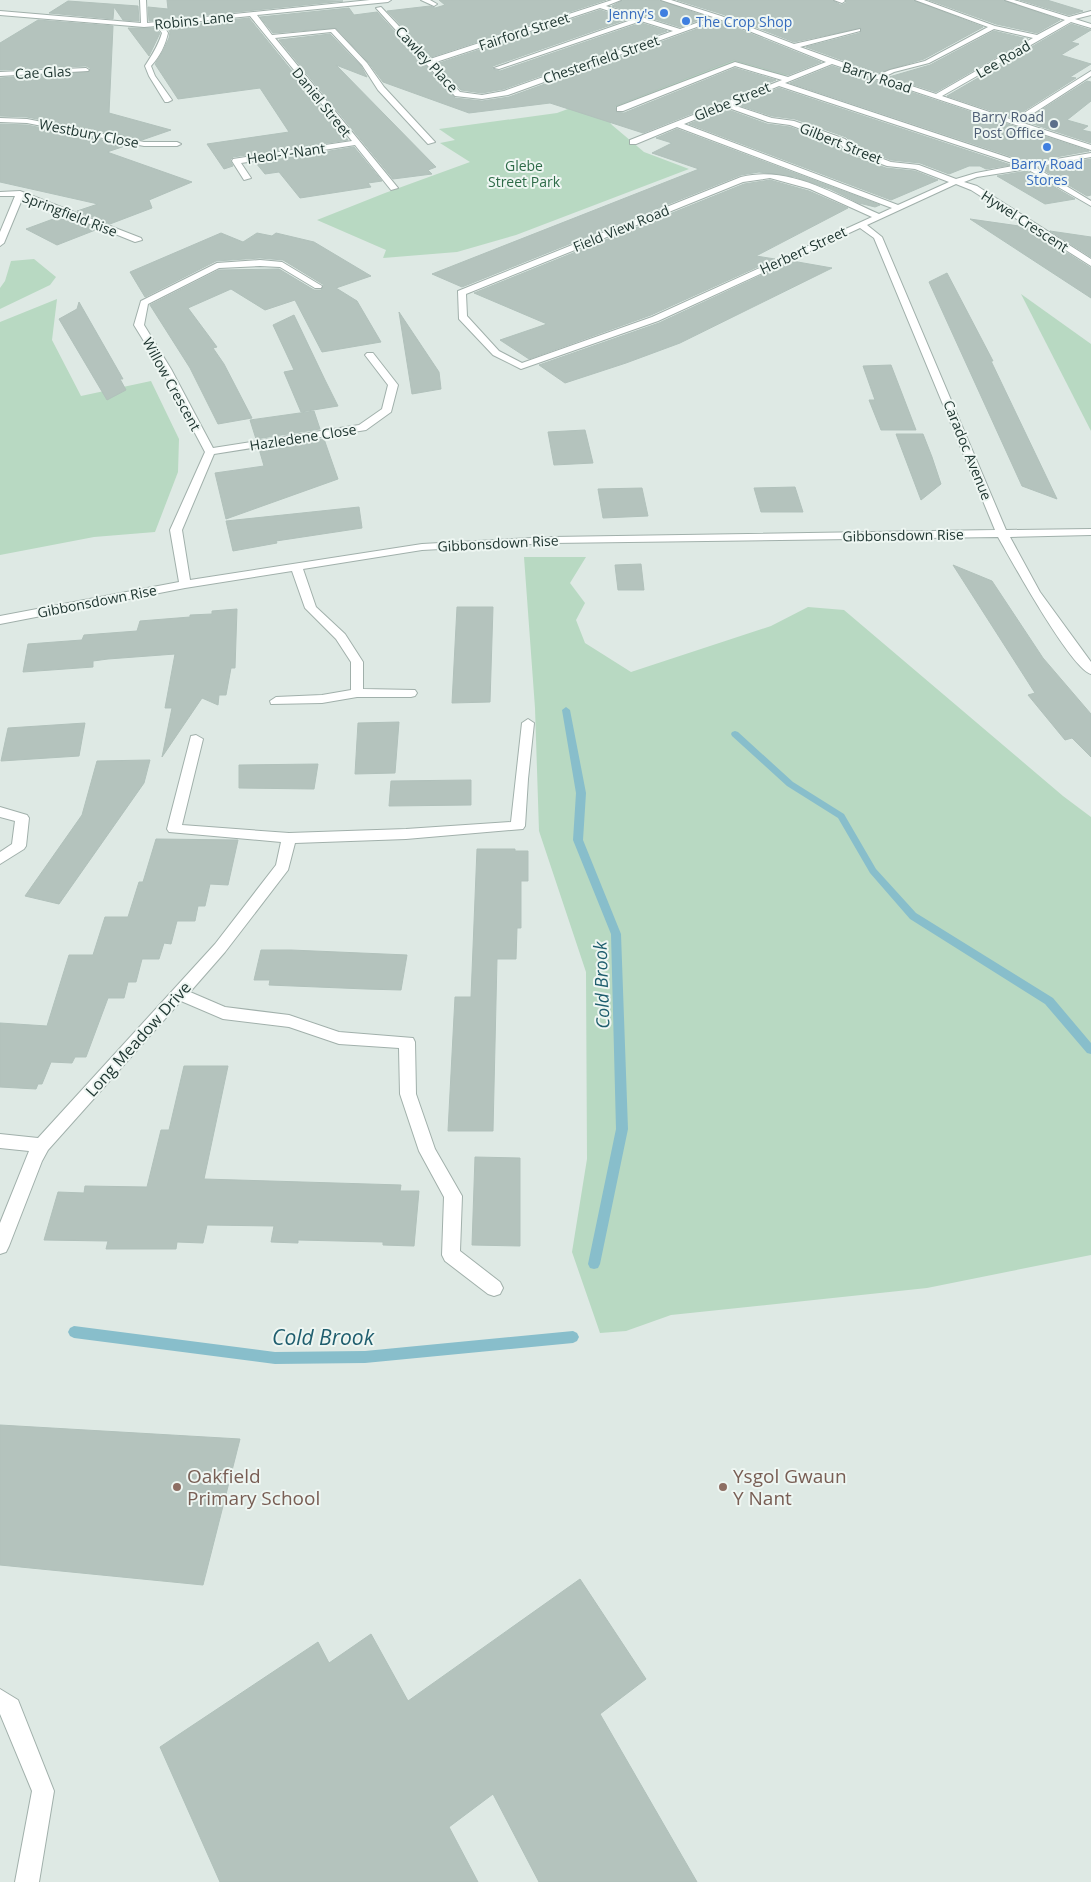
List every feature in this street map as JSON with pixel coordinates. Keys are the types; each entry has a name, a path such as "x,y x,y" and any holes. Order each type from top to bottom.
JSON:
{"street":[{"path":"143,0 144,25"},
{"name":"Robins Lane","path":"0,13 144,25 388,0"},
{"path":"424,0 434,4"},
{"name":"Fairford Street","path":"430,62 618,0"},
{"path":"668,1 681,0"},
{"path":"918,0 992,26 1040,38"},
{"path":"1008,0 1091,26"},
{"name":"Barry Road","path":"668,1 719,18 832,62 1091,148"},
{"path":"600,6 680,31"},
{"name":"Cawley Place","path":"379,8 458,94 482,97"},
{"name":"Lee Road","path":"936,96 1074,17 1091,12"},
{"name":"Daniel Street","path":"252,14 355,143 394,188"},
{"name":"Chesterfield Street","path":"482,97 505,93 719,18"},
{"path":"497,68 640,19"},
{"path":"159,24 165,33 164,38 160,52 148,66 152,76 168,100"},
{"path":"879,77 892,71 927,62 992,26"},
{"path":"270,37 333,30 365,64 381,88 431,142"},
{"path":"792,47 858,30"},
{"name":"Glebe Street","path":"633,142 832,62"},
{"path":"620,109 735,64 787,79"},
{"name":"Cae Glas","path":"0,74 86,70"},
{"path":"1013,123 1091,73"},
{"path":"777,83 1028,166 1091,204"},
{"name":"Gilbert Street","path":"724,104 771,120 791,123 842,141 851,150 890,164 916,167 957,181"},
{"name":"Westbury Close","path":"0,120 27,121 144,144 177,144"},
{"path":"676,124 897,207"},
{"name":"Heol-Y-Nant","path":"247,178 236,161 355,143"},
{"name":"Herbert Street","path":"520,366 655,319 957,181 1091,155"},
{"name":"Field View Road","path":"520,366 496,353 462,317 462,293 740,180 757,176 774,176 801,184 877,216"},
{"name":"Hywel Crescent","path":"957,181 974,188 1091,263"},
{"path":"0,243 20,193"},
{"name":"Springfield Rise","path":"0,194 20,193 138,240"},
{"name":"Caradoc Avenue","path":"860,224 878,237 1002,533 1034,592 1076,654 1091,670"},
{"name":"Willow Crescent","path":"210,452 140,325 144,303 217,266 282,265 318,286"},
{"name":"Hazledene Close","path":"210,452 362,428 387,410 393,385 370,355"},
{"path":"185,584 176,530 210,452"},
{"name":"Gibbonsdown Rise","path":"0,620 185,584 422,547 552,540 1091,532"},
{"path":"296,567 311,608 341,636 357,662 357,693"},
{"path":"276,701 322,699 357,693 411,693"},
{"path":"196,739 174,829 289,838 406,834 518,826 521,778 528,723"},
{"path":"0,812 22,818 19,846 0,859"},
{"name":"Long Meadow Drive","path":"0,1246 34,1158 42,1145 220,948 283,866 289,838"},
{"path":"179,994 223,1012 289,1021 339,1038 407,1042 408,1094 427,1151 453,1196 451,1255 494,1288"},
{"path":"0,1142 42,1145"},
{"path":"0,1700 10,1708 43,1792 27,1882"}],"green space":[{"name":"Glebe Street Park","path":"711,49 813,61 814,65 785,76 735,62 611,109 600,110 612,125 644,152 689,169 516,235 457,252 383,258 386,250 317,220 470,162 440,143 455,140 439,129 557,113 641,82"},
{"path":"34,259 56,277 50,285 0,309 0,288 5,281 11,261"},
{"path":"1021,294 1091,344 1091,431"},
{"path":"57,299 52,340 81,396 151,381 179,439 178,472 155,532 94,537 0,555 0,322"},
{"path":"524,557 586,557 570,583 585,603 576,620 585,643 631,672 771,626 808,607 844,610 1063,796 1091,817 1091,1255 927,1288 671,1315 626,1331 600,1333 572,1252 587,1159 586,972 539,831 535,708"}],"building":[{"path":"167,0 343,1 149,21 148,7 168,9"},
{"path":"439,0 606,0 431,57 387,11 430,6 435,8 445,5"},
{"path":"623,0 659,0 707,17 680,27 612,6"},
{"path":"677,0 832,0 841,5 846,3 846,0 913,0 983,27 924,59 878,73 806,47 860,33 861,28 794,42 722,14"},
{"path":"929,0 1003,0 1060,20 1037,33 996,24"},
{"path":"1020,0 1047,0 1083,11 1069,15"},
{"path":"68,1 138,6 139,21 123,20 114,7 113,19 49,13"},
{"path":"349,8 354,15 377,12 455,98 482,101 509,97 719,21 821,62 788,75 734,60 615,106 616,112 624,113 735,68 776,80 643,133 550,103 469,113 383,82 368,62 336,28 273,33 260,17"},
{"path":"600,10 628,19 493,66 492,69 500,71 641,23 667,31 504,89 482,93 461,90 436,64"},
{"path":"249,18 348,140 233,157 230,160 233,166 224,169 207,144 289,132 260,88 178,99 155,64 169,38 170,32 166,27"},
{"path":"38,20 113,26 109,113 171,130 142,140 27,117 0,116 0,78 90,71 90,68 86,66 0,70 0,43"},
{"path":"1071,24 1091,30 1071,42 1079,44 1061,55 1091,64 1070,77 1076,78 1013,118 947,96"},
{"path":"128,28 156,28 160,33 149,56"},
{"path":"994,31 1028,39 936,92 889,77 930,65"},
{"path":"330,34 361,66 367,77 336,65 436,167 428,170 432,174 393,179 279,40"},
{"path":"832,66 1089,151 1028,162 790,83"},
{"path":"1087,81 1091,82 1091,101 1067,120 1088,126 1082,130 1091,132 1091,143 1024,121"},
{"path":"779,88 1011,165 986,169 980,166 969,166 949,174 920,163 891,160 855,146 846,137 795,119 772,116 738,105"},
{"path":"726,109 767,124 790,127 838,145 847,154 886,168 915,171 938,180 891,200 689,124"},
{"path":"0,124 27,125 128,145 107,152 192,182 149,200 152,208 110,224 77,211 98,204 0,182"},
{"path":"677,129 880,205 875,207 859,203 830,189 795,177 759,172 741,175 462,287 432,274 699,169 652,153 672,143 656,138"},
{"path":"354,147 382,181 368,183 371,187 300,198 279,172 265,174 256,163"},
{"path":"1091,159 1091,195 1087,196 1040,168"},
{"path":"1027,171 1075,199 1045,204 997,176"},
{"path":"770,180 809,191 848,208 756,256 775,259 651,315 529,359 500,340 547,324 474,293 744,184"},
{"path":"64,215 98,229 57,245 26,229"},
{"path":"970,219 1026,227 1091,268 1091,298"},
{"path":"1050,231 1091,237 1091,257"},
{"path":"221,233 243,242 257,233 272,236 276,233 314,242 371,276 336,288 357,301 381,342 322,352 295,300 265,310 231,289 188,308 217,347 213,348 224,364 252,418 218,424 190,368 150,305 219,270 279,269 314,290 321,290 324,285 283,260 260,258 216,261 145,297 130,272"},
{"path":"792,261 832,268 680,343 626,363 565,383 539,365 659,323"},
{"path":"947,273 993,361 991,361 1057,499 1022,486 929,282"},
{"path":"79,302 123,379 120,379 126,390 107,400 59,319 77,309"},
{"path":"399,312 439,372 441,389 412,394"},
{"path":"294,315 338,406 301,412 284,372 294,370 273,325"},
{"path":"891,365 916,430 881,430 869,400 875,400 863,366"},
{"path":"314,411 320,429 256,439 250,420"},
{"path":"585,430 593,463 554,465 548,432"},
{"path":"896,434 923,434 932,457 941,484 921,500"},
{"path":"324,439 338,479 226,519 215,473 264,466 259,449"},
{"path":"795,487 803,512 761,512 754,488"},
{"path":"642,488 648,516 603,518 598,489"},
{"path":"359,507 362,528 276,541 277,543 233,551 226,521"},
{"path":"641,564 644,590 618,590 615,565"},
{"path":"953,565 992,581 1043,658 1091,714 1091,757 1072,738 1065,740 1028,695 1035,693"},
{"path":"457,607 493,607 490,702 452,703"},
{"path":"237,609 235,668 231,668 226,695 219,695 218,705 202,698 162,757 172,708 165,708 175,654 93,661 93,667 23,672 28,644 82,640 84,635 137,631 140,621 190,617 190,615 212,614 212,611"},
{"path":"399,722 395,773 355,774 358,723"},
{"path":"85,723 79,756 1,761 8,728"},
{"path":"150,760 144,783 59,904 25,896 82,815 97,761"},
{"path":"318,764 314,789 239,788 239,765"},
{"path":"471,780 471,805 389,806 391,781"},
{"path":"156,839 238,840 228,885 210,884 205,906 198,906 195,921 177,921 171,944 164,943 159,959 142,959 136,982 128,982 124,998 108,998 86,1057 75,1057 72,1063 51,1062 42,1084 38,1084 36,1089 0,1087 0,1023 47,1026 69,955 93,955 105,917 128,917 139,882 143,882"},
{"path":"477,849 528,851 528,881 521,881 521,928 517,928 516,959 497,959 493,1131 448,1131 455,997 471,997"},
{"path":"261,950 407,955 401,990 366,989 269,985 270,980 254,980"},
{"path":"184,1066 228,1066 204,1179 401,1185 400,1191 419,1191 414,1246 383,1245 383,1242 298,1240 298,1243 271,1242 274,1226 207,1225 203,1243 177,1242 176,1249 106,1249 108,1241 44,1240 58,1192 84,1193 85,1186 147,1187 161,1130 169,1130"},
{"path":"475,1157 520,1158 520,1246 472,1245"},
{"path":"0,1425 240,1439 203,1585 0,1565"},
{"path":"580,1579 646,1679 600,1714 697,1882 539,1882 493,1794 449,1827 478,1882 220,1882 160,1747 318,1642 329,1663 371,1634 408,1701"}],"waterway":[{"name":"Cold Brook","path":"566,710 581,793 578,840 616,934 622,1129 594,1264"},
{"path":"735,734 790,784 841,816 873,871 913,916 1049,1001 1091,1050"},
{"name":"Cold Brook","path":"74,1332 275,1358 365,1357 573,1337"}],"place":[{"name":"Jenny's","path":"664,13"},
{"name":"The Crop Shop","path":"686,21"},
{"name":"Barry Road Post Office","path":"1054,124"},
{"name":"Barry Road Stores","path":"1047,147"},
{"name":"Oakfield Primary School","path":"177,1487"},
{"name":"Ysgol Gwaun Y Nant","path":"723,1487"}]}
